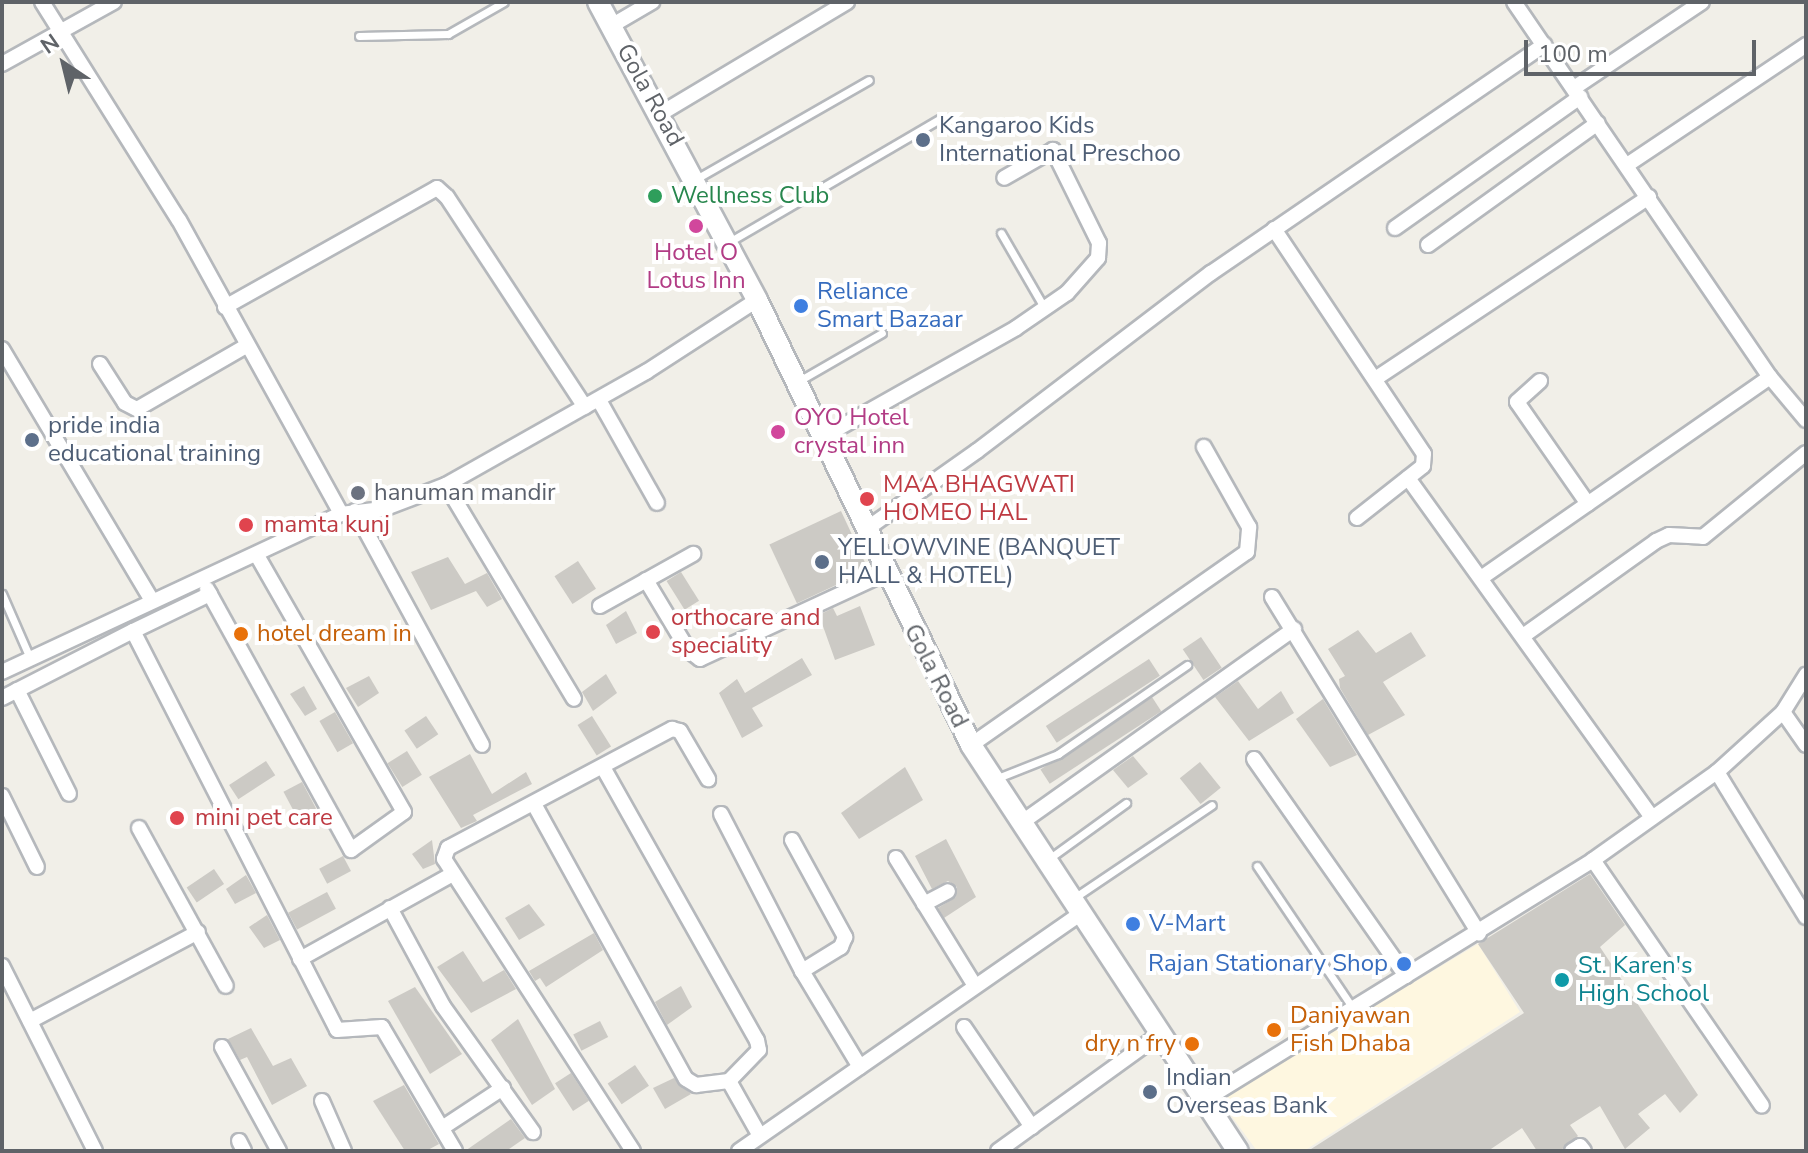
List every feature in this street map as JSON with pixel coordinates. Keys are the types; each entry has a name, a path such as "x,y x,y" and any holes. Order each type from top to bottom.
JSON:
{"street":[{"path":"42,2 179,220 246,346 348,512 482,745"},
{"path":"2,64 114,2"},
{"name":"Gola Road","path":"598,2 696,179 757,300 803,378 821,438 971,745 1075,908 1238,1151"},
{"path":"611,26 652,2"},
{"path":"660,114 847,2"},
{"path":"1395,228 1702,2"},
{"path":"1517,3 1770,377 1806,420"},
{"path":"865,530 1274,229 1544,45"},
{"path":"1627,165 1806,45"},
{"path":"1428,245 1598,123"},
{"path":"821,438 1045,309 1082,279 1100,254 1099,243 1053,150 1004,178"},
{"path":"225,307 437,188 447,197 585,407"},
{"path":"1375,379 1649,197"},
{"path":"1274,229 1424,454 1423,466 1357,518"},
{"path":"2,672 348,512 383,509 446,485 599,400 757,300"},
{"path":"100,364 125,403 137,409 246,346"},
{"path":"2,349 152,601"},
{"path":"1481,578 1770,377"},
{"path":"1540,381 1517,402 1588,504"},
{"path":"599,400 657,503"},
{"path":"971,745 1247,552 1249,527 1204,447"},
{"path":"1523,636 1656,541 1669,535 1703,537 1806,453"},
{"path":"1408,478 1652,817"},
{"path":"446,485 574,699"},
{"path":"600,606 693,554"},
{"path":"202,579 351,850 404,812 257,555"},
{"path":"646,580 688,650 700,659 886,573"},
{"path":"2,698 210,594"},
{"path":"1272,597 1479,934"},
{"path":"1021,823 1294,629"},
{"path":"133,631 339,1033 382,1027 455,1151"},
{"path":"1203,1101 1352,1007 1479,934 1593,860 1717,772 1783,712 1806,675"},
{"path":"17,690 69,794"},
{"path":"1783,712 1806,745"},
{"path":"633,1151 451,875 444,859 448,848 604,769 672,729 680,731 708,779"},
{"path":"1254,759 1406,976"},
{"path":"534,804 686,1079 696,1085 729,1081 759,1050 757,1040 604,769"},
{"path":"1717,772 1806,917"},
{"path":"2,796 37,867"},
{"path":"721,814 802,971 860,1067"},
{"path":"139,828 226,986"},
{"path":"792,840 845,937 841,947 802,971"},
{"path":"896,858 975,986"},
{"path":"1593,860 1762,1106"},
{"path":"300,959 451,875"},
{"path":"924,904 948,891"},
{"path":"390,908 443,1006 533,1132"},
{"path":"739,1151 975,986 1075,908"},
{"path":"30,1021 198,932"},
{"path":"2,966 95,1151"},
{"path":"2,1004 17,995"},
{"path":"964,1027 1032,1127"},
{"path":"998,1151 1159,1035"},
{"path":"222,1047 279,1151"},
{"path":"729,1081 760,1136"},
{"path":"442,1128 503,1088"},
{"path":"322,1101 344,1151"}],"lane":[{"path":"359,36 448,34 504,2"},
{"path":"696,179 869,80"},
{"path":"729,243 941,118"},
{"path":"1001,233 1045,309"},
{"path":"803,378 882,333"},
{"path":"2,594 30,659"},
{"path":"994,780 1058,754 1187,665"},
{"path":"1045,861 1126,803"},
{"path":"1075,908 1212,805"},
{"path":"1257,866 1352,1007"}],"shaded area":[{"path":"1478,944 1520,1012 1304,1151 1257,1151 1219,1099"}],"building":[{"name":"YELLOWVINE (BANQUET HALL & HOTEL)","path":"841,511 868,570 797,603 769,544"},
{"path":"448,557 465,584 487,573 502,599 487,607 476,591 431,610 411,572"},
{"path":"578,561 596,589 572,604 555,576"},
{"path":"681,572 699,601 685,610 667,581"},
{"path":"860,606 875,645 835,660 819,615 833,608 837,616"},
{"path":"626,611 637,633 616,644 606,625"},
{"path":"1358,630 1376,653 1411,632 1426,656 1383,682 1405,715 1368,735 1340,688 1339,679 1345,676 1328,649"},
{"path":"1201,637 1222,668 1203,680 1183,649"},
{"path":"802,658 812,675 752,708 763,726 742,738 719,693 737,679 745,693"},
{"path":"1149,659 1160,676 1057,743 1046,726"},
{"path":"606,674 617,693 593,711 582,692"},
{"path":"369,676 379,693 358,707 346,688"},
{"path":"1238,681 1258,709 1281,691 1294,713 1249,741 1215,697"},
{"path":"304,686 317,709 305,716 290,694"},
{"path":"1152,697 1161,711 1050,784 1040,769"},
{"path":"1323,699 1357,755 1330,767 1296,719"},
{"path":"335,712 353,743 337,752 319,721"},
{"path":"426,716 438,734 417,749 404,731"},
{"path":"592,716 611,747 597,756 578,725"},
{"path":"407,751 422,775 402,787 387,763"},
{"path":"470,754 492,794 526,772 532,784 473,815 477,821 461,828 429,777"},
{"path":"1133,756 1148,774 1128,788 1113,770"},
{"path":"266,761 275,775 238,799 229,785"},
{"path":"1200,762 1221,788 1201,804 1180,778"},
{"path":"905,767 923,800 859,839 841,813"},
{"path":"302,782 316,808 298,818 283,792"},
{"path":"946,839 976,897 944,918 938,908 956,897 957,887 948,881 932,889 915,856"},
{"path":"432,840 435,864 423,869 412,854"},
{"path":"343,856 351,871 327,884 319,869"},
{"path":"214,869 224,884 197,902 187,887"},
{"name":"St. Karen's High School","path":"1590,874 1625,925 1600,947 1698,1095 1680,1113 1665,1094 1638,1114 1650,1128 1625,1149 1600,1106 1570,1125 1578,1136 1560,1151 1537,1151 1522,1128 1488,1151 1308,1151 1524,1013 1478,944"},
{"path":"246,875 256,893 235,904 226,889"},
{"path":"327,892 336,909 297,929 288,913"},
{"path":"529,904 545,925 519,940 505,918"},
{"path":"267,915 280,940 264,948 249,927"},
{"path":"594,933 603,950 546,987 540,978 535,981 529,971"},
{"path":"463,951 483,982 504,970 516,989 471,1013 437,967"},
{"path":"681,986 692,1007 667,1025 655,1002"},
{"path":"415,987 462,1054 430,1074 388,1001"},
{"path":"518,1019 555,1089 532,1105 491,1040"},
{"path":"600,1021 608,1037 581,1051 573,1035"},
{"path":"251,1028 273,1066 291,1058 307,1086 272,1105 247,1057 240,1060 228,1039"},
{"path":"635,1065 649,1086 622,1104 608,1083"},
{"path":"571,1073 589,1101 573,1111 555,1083"},
{"path":"674,1078 691,1094 665,1109 653,1088"},
{"path":"404,1085 439,1144 426,1151 405,1151 373,1101"},
{"path":"511,1119 525,1138 506,1151 465,1151"}],"place":[{"name":"Kangaroo Kids International Preschoo","path":"923,140"},
{"name":"Wellness Club","path":"655,196"},
{"name":"Hotel O Lotus Inn","path":"696,226"},
{"name":"Reliance Smart Bazaar","path":"801,306"},
{"name":"OYO Hotel crystal inn","path":"778,432"},
{"name":"pride india educational training","path":"32,440"},
{"name":"hanuman mandir","path":"358,493"},
{"name":"MAA BHAGWATI HOMEO HAL","path":"867,499"},
{"name":"mamta kunj","path":"246,525"},
{"name":"YELLOWVINE (BANQUET HALL & HOTEL)","path":"822,562"},
{"name":"orthocare and speciality","path":"653,632"},
{"name":"hotel dream in","path":"241,634"},
{"name":"mini pet care","path":"177,818"},
{"name":"V-Mart","path":"1133,924"},
{"name":"Rajan Stationary Shop","path":"1404,964"},
{"name":"St. Karen's High School","path":"1562,980"},
{"name":"Daniyawan Fish Dhaba","path":"1274,1030"},
{"name":"dry n fry","path":"1192,1044"},
{"name":"Indian Overseas Bank","path":"1150,1092"}]}
